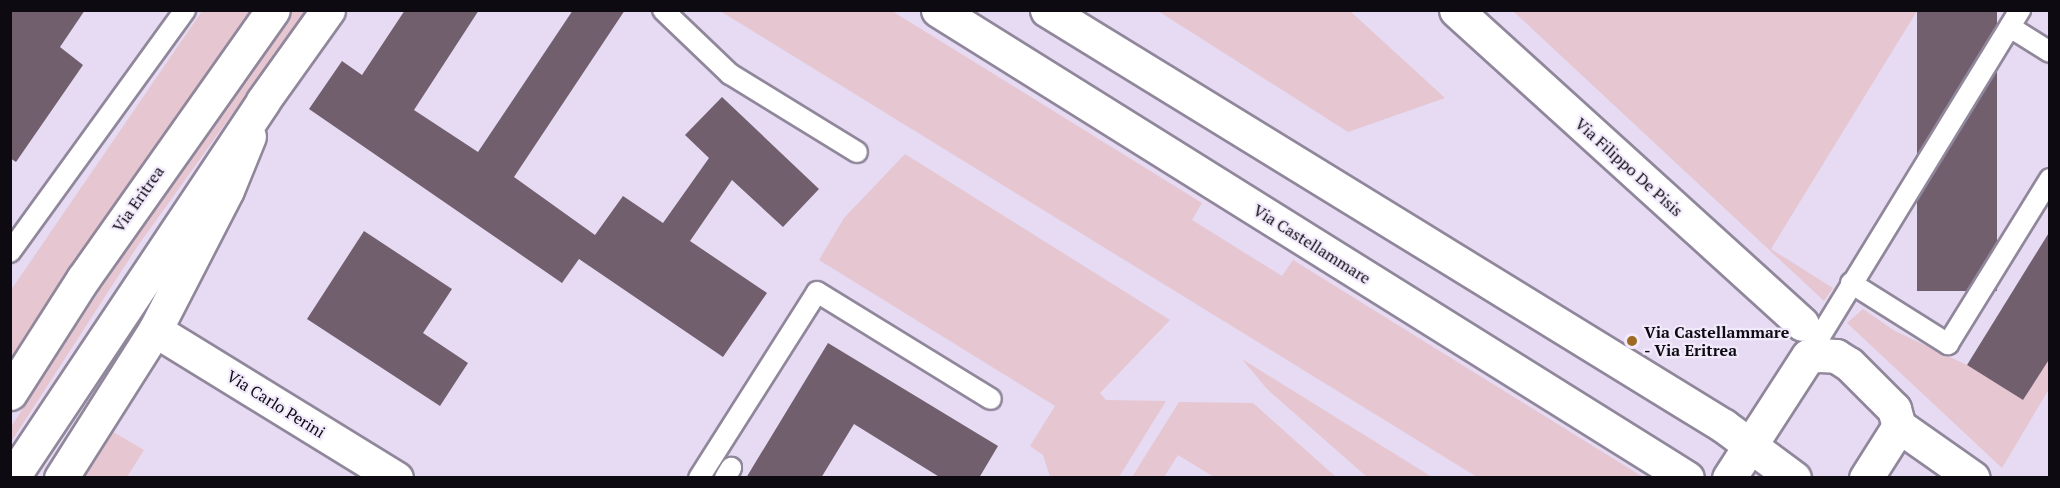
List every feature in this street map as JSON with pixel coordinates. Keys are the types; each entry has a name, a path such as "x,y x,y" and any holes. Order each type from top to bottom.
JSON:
{"street":[{"name":"Via Eritrea","path":"10,393 83,279 273,10"},
{"path":"12,477 263,101 328,10"},
{"name":"Via Castellammare","path":"938,10 1687,477"},
{"path":"1047,10 1751,444 1794,477"},
{"name":"Via Filippo De Pisis","path":"1456,10 1802,324"},
{"path":"61,477 155,330 227,190 263,101"},
{"name":"Via Carlo Perini","path":"155,330 396,477"},
{"path":"1729,477 1808,356 1836,356 1849,364 1894,409 1899,426 1973,477"},
{"path":"1866,477 1899,426"}],"lane":[{"path":"10,252 185,10"},
{"path":"663,10 730,74 857,152"},
{"path":"1808,356 2015,19 2049,52"},
{"path":"1851,283 1948,344 2049,179"},
{"path":"699,477 817,292 991,399"}],"shaded area":[{"path":"202,11 260,11 11,370 11,290"},
{"path":"291,11 306,11 137,247 11,442 11,427 131,242 238,80"},
{"path":"720,11 892,11 1202,203 1192,220 1282,276 1293,260 1643,477 1477,477"},
{"path":"1158,11 1350,11 1445,98 1348,132"},
{"path":"1513,11 1917,11 1771,249 1833,288 1824,301"},
{"path":"905,154 1170,320 1100,393 1106,400 1166,401 1119,477 1050,477 1043,455 1030,446 1055,406 819,260 844,218"},
{"path":"1863,309 1895,331 1967,365 2023,400 2049,358 2049,389 2002,468 1847,323"},
{"path":"1242,359 1432,477 1367,477 1267,389"},
{"path":"1179,402 1253,403 1336,477 1214,477 1178,455 1164,477 1132,477"},
{"path":"110,430 144,450 127,477 79,478"}],"building":[{"path":"10,10 85,10 60,47 83,65 16,162 10,158"},
{"path":"405,10 479,10 414,110 478,152 573,10 625,10 514,177 595,235 623,196 663,223 709,158 685,135 722,97 819,189 783,227 732,180 690,241 767,293 723,357 579,259 562,283 309,109 342,61 362,75"},
{"path":"1917,10 1997,10 1997,291 1917,291"},
{"path":"364,231 452,289 423,333 468,363 440,406 307,319"},
{"path":"2050,231 2050,358 2023,400 1967,365"},
{"path":"828,343 998,446 979,478 941,478 854,424 821,478 746,478"}],"place":[{"name":"Via Castellammare - Via Eritrea","path":"1632,341"}]}
